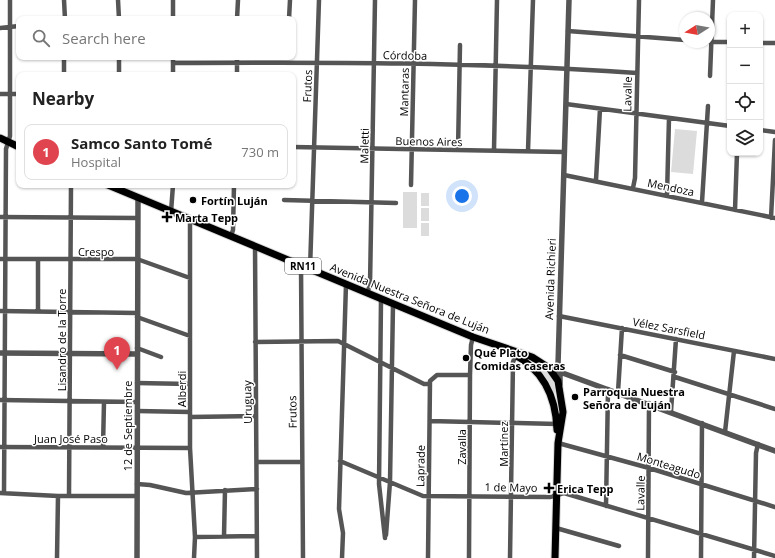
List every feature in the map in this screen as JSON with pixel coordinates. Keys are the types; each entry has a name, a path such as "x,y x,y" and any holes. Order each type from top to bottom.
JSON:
{"main road":[{"path":"0,138 16,146"},
{"name":"Avenida Nuestra Señora de Luján","path":"120,188 138,198 171,212 473,337 532,357 548,367"},
{"name":"RN11","path":"498,346 516,355 539,373 552,396 557,424 558,442"},
{"path":"539,373 541,367 548,367"},
{"name":"RN11","path":"548,367 561,390"},
{"path":"552,396 557,396 561,390"},
{"name":"Avenida Richieri","path":"555,558 558,442 563,412 561,390"}],"street":[{"path":"10,0 10,136 6,149 6,217 3,259 2,493 58,496 137,496"},
{"path":"64,0 64,16"},
{"path":"118,0 119,16"},
{"path":"173,0 173,16"},
{"path":"238,0 238,16"},
{"path":"289,16 290,0"},
{"name":"Frutos","path":"310,269 319,0"},
{"name":"Maletti","path":"367,293 370,285 375,0"},
{"name":"Mantaras","path":"411,185 416,0"},
{"path":"494,150 497,0"},
{"path":"528,151 533,0"},
{"name":"Avenida Richieri","path":"561,390 558,365 559,316 569,0"},
{"name":"Lavalle","path":"633,188 635,178 639,0"},
{"path":"712,12 713,0"},
{"path":"0,28 16,26"},
{"path":"568,31 679,40"},
{"path":"715,42 727,42"},
{"path":"763,43 775,43"},
{"path":"458,150 460,45"},
{"path":"710,48 710,76"},
{"path":"64,60 64,72"},
{"path":"119,60 119,72"},
{"path":"237,60 237,72"},
{"name":"Córdoba","path":"173,63 237,60"},
{"name":"Córdoba","path":"296,60 317,63 567,68 637,73"},
{"path":"173,63 173,72"},
{"path":"0,94 16,94"},
{"path":"566,104 727,126"},
{"path":"702,202 708,106"},
{"path":"596,180 600,108"},
{"path":"667,195 669,118"},
{"path":"763,130 775,132"},
{"path":"773,218 775,140"},
{"name":"Buenos Aires","path":"296,147 564,152"},
{"path":"735,210 737,156"},
{"path":"0,175 6,175"},
{"name":"Mendoza","path":"564,175 596,180 773,218"},
{"name":"Lisandro de la Torre","path":"69,495 71,188"},
{"path":"171,212 173,188"},
{"path":"231,236 233,230 234,188"},
{"name":"12 de Septiembre","path":"137,558 138,198"},
{"path":"284,200 396,202"},
{"path":"0,217 137,218"},
{"name":"Alberdi","path":"190,220 190,448 195,537 194,558"},
{"name":"Uruguay","path":"255,246 257,558"},
{"name":"Crespo","path":"3,259 137,259 190,278"},
{"path":"38,260 38,311"},
{"name":"Frutos","path":"301,265 302,558"},
{"path":"342,558 343,532 339,509 346,284"},
{"path":"381,299 379,476 385,538 390,482 393,304"},
{"path":"3,311 137,315 190,336"},
{"name":"Vélez Sarsfield","path":"559,316 775,359"},
{"path":"618,392 622,328"},
{"name":"Zavalla","path":"469,558 470,375 471,345 473,337"},
{"path":"671,411 675,374 676,339"},
{"path":"255,342 343,342 424,384 429,384 434,376 470,375"},
{"path":"3,353 137,351 161,357"},
{"path":"725,432 734,351"},
{"name":"Martínez","path":"510,558 513,362 516,355"},
{"path":"620,355 775,409"},
{"path":"548,367 671,411 775,451"},
{"path":"137,383 190,384"},
{"name":"Laprade","path":"428,558 430,421 429,384"},
{"path":"606,506 608,388"},
{"path":"2,400 137,402"},
{"path":"103,447 104,402"},
{"name":"Lavalle","path":"648,558 649,403"},
{"path":"137,411 256,416"},
{"path":"430,421 557,424"},
{"path":"701,558 702,423"},
{"name":"Monteagudo","path":"558,442 649,468 775,507"},
{"path":"754,558 756,453 758,444"},
{"name":"Juan José Paso","path":"2,447 190,448"},
{"name":"1 de Mayo","path":"340,461 424,496 550,497 564,493 775,556"},
{"path":"257,462 302,462"},
{"path":"137,484 150,485 183,493 257,489"},
{"path":"224,536 225,490"},
{"path":"57,558 58,496"},
{"path":"556,528 619,546"},
{"path":"195,537 257,536"}],"shaded area":[{"path":"675,129 697,131 693,174 671,172"},
{"path":"403,192 417,192 417,228 403,228"},
{"path":"421,193 429,193 429,206 421,206"},
{"path":"421,208 429,208 429,221 421,221"},
{"path":"421,223 429,223 429,236 421,236"},
{"path":"546,368 554,377 557,393 552,392 541,372"}],"place":[{"name":"Fortín Luján","path":"193,200"},
{"name":"Marta Tepp","path":"167,217"},
{"name":"Qué Plato Comidas caseras","path":"466,358"},
{"name":"Samco Santo Tomé","path":"117,370"},
{"name":"Parroquia Nuestra Señora de Luján","path":"575,397"},
{"name":"Erica Tepp","path":"549,488"}]}
